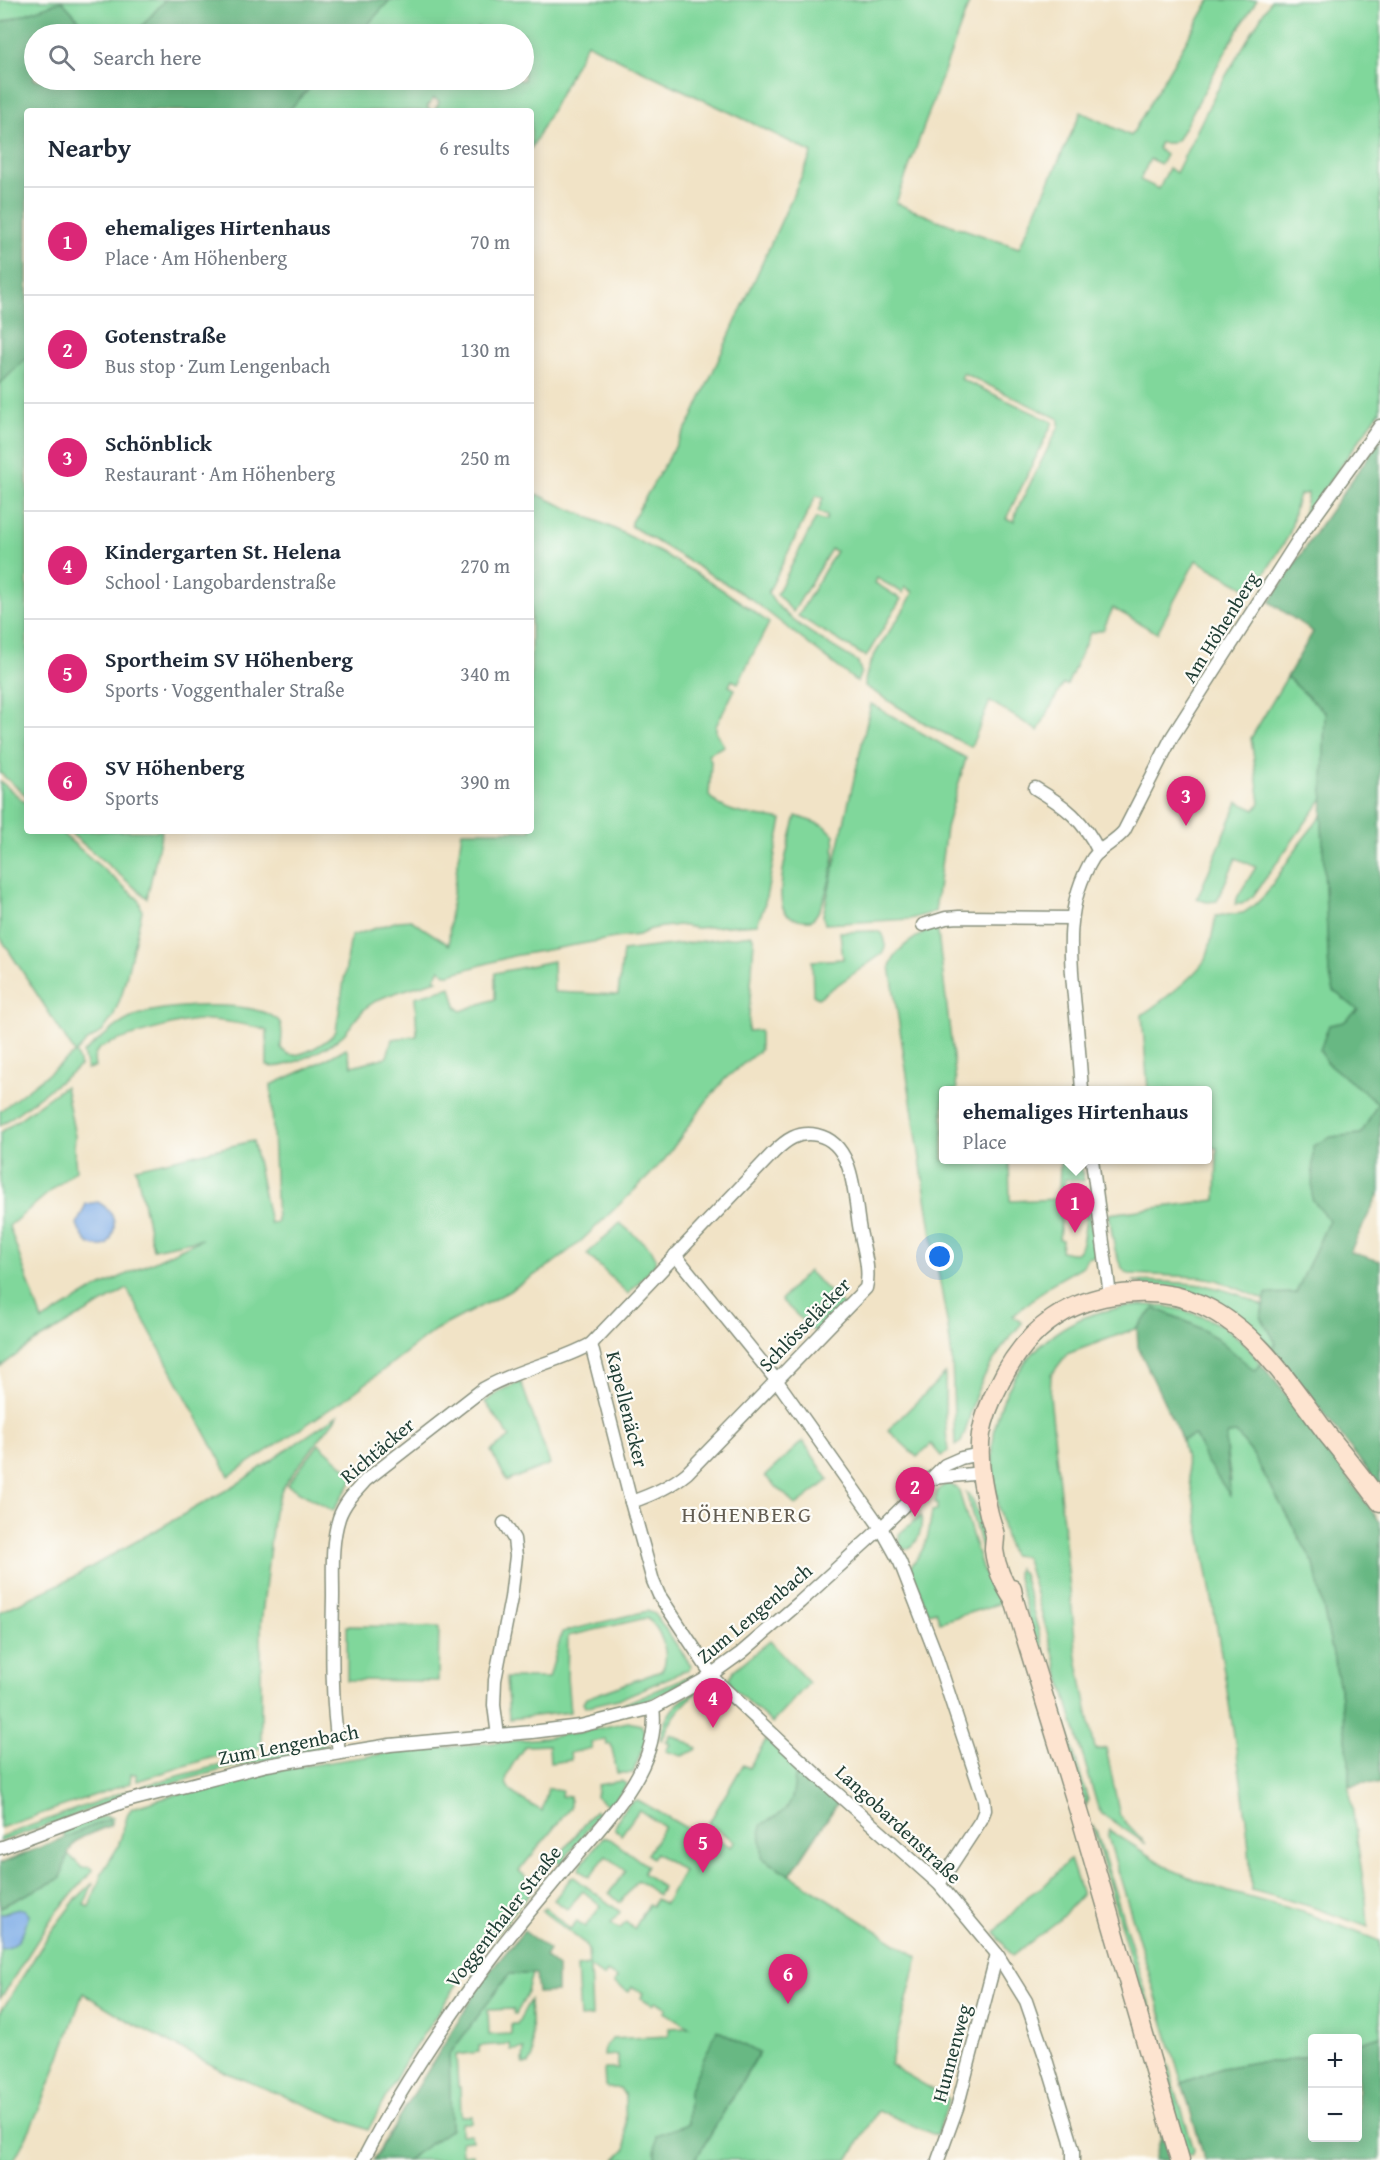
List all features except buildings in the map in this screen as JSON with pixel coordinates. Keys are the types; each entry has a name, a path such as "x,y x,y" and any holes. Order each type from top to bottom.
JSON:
{"main road":[{"path":"1180,2160 1081,1818 1014,1600 1008,1564 994,1537 981,1463 981,1435 988,1408 1000,1382 1021,1347 1035,1332 1062,1313 1110,1295 1144,1293 1173,1296 1202,1306 1233,1323 1264,1352 1380,1502"}],"street":[{"name":"Am Höhenberg","path":"1082,1086 1070,957 1071,918 1083,879 1099,852 1124,831 1172,737 1302,534 1380,426"},
{"path":"1035,788 1076,816 1089,832 1099,852"},
{"path":"922,925 959,917 1071,918"},
{"name":"Schlösseläcker","path":"631,1502 651,1496 687,1473 866,1288 867,1269 849,1168 841,1150 829,1139 815,1134 800,1134 789,1139 675,1256"},
{"path":"1093,1164 1110,1295"},
{"path":"675,1256 777,1381 881,1528 900,1562 935,1652 984,1800 985,1810 981,1820 939,1884"},
{"name":"Kapellenäcker","path":"675,1256 591,1344 631,1502 656,1589 711,1675"},
{"name":"Richtäcker","path":"339,1752 333,1692 333,1559 337,1528 346,1503 366,1480 483,1389 499,1380 567,1356 591,1344"},
{"name":"Zum Lengenbach","path":"0,1848 123,1802 267,1765 390,1745 580,1726 654,1708 711,1675 777,1622 950,1462 981,1463"},
{"path":"933,1478 981,1463"},
{"path":"498,1736 494,1705 495,1680 511,1598 516,1556 514,1539 504,1523"},
{"name":"Langobardenstraße","path":"711,1675 822,1780 939,1884 997,1954 1026,2001 1046,2056 1073,2150 1073,2160"},
{"name":"Voggenthaler Straße","path":"363,2160 413,2071 464,1996 631,1786 647,1755 654,1733 654,1708"},
{"name":"Hunnenweg","path":"939,2160 957,2109 997,1954"}],"green space":[{"path":"0,0 165,0 144,24 83,24 62,1 0,23"},
{"path":"165,0 390,0 368,24 144,24"},
{"path":"390,0 970,0 896,203 937,220 1019,248 1081,112 1131,136 1210,0 1257,0 1232,40 1178,139 1172,143 1159,143 1158,149 1166,155 1161,164 1150,159 1140,180 1159,189 1169,168 1176,173 1215,94 1271,0 1380,0 1380,411 1302,520 1308,493 1299,495 1288,537 1253,592 1196,560 1157,633 1113,608 1103,630 1090,633 1067,685 1063,684 1038,731 990,701 971,747 926,724 865,686 866,675 877,651 913,592 905,587 903,593 877,578 875,583 901,599 866,657 798,616 836,551 831,549 793,612 777,594 816,518 826,521 827,516 818,512 823,498 816,496 768,593 776,604 797,623 858,662 861,672 857,682 751,599 631,526 631,522 692,418 812,153 587,43 534,143 534,108 436,108 439,101 434,98 428,108 291,108 308,90 534,90 534,24 368,24","holes":["963,373 1059,419 1059,426 1017,510 1014,521 1006,519 1053,422 961,379"]},
{"path":"62,1 83,24 24,24 24,90 308,90 291,108 24,108 24,360 0,384 0,23"},
{"path":"24,360 24,793 0,773 0,384"},
{"path":"1380,440 1380,1191 1350,1252 1380,1261 1380,1487 1272,1349 1276,1343 1261,1316 1266,1294 1296,1293 1329,1220 1312,1199 1313,1146 1331,1137 1361,1134 1378,1103 1326,1062 1320,1050 1329,1025 1344,1022 1358,1010 1334,991 1329,973 1322,826 1325,712 1287,677 1313,632 1270,602"},
{"path":"537,494 621,532 698,574 769,623 738,683 732,680 729,686 735,689 716,726 716,732 724,746 708,754 711,761 709,796 716,803 743,814 782,820 764,907 757,924 696,928 679,925 663,927 651,929 639,935 513,956 450,974 445,974 440,969 435,978 437,980 394,993 366,1007 343,1035 318,1052 295,1062 275,1067 267,1066 267,1031 234,1023 199,1020 178,1023 104,1046 95,1054 95,1067 87,1069 83,1053 127,1020 157,1010 193,1006 234,1007 268,1014 281,1024 281,1048 291,1055 304,1053 323,1043 336,1031 351,936 398,921 411,920 449,945 450,915 462,834 534,834 534,502"},
{"path":"1287,677 1325,712 1323,798 1253,896 1242,904 1235,904 1256,867 1236,858 1217,901 1207,902 1197,899 1238,802 1255,810 1260,803 1251,738"},
{"path":"871,704 966,758 946,828 935,912 910,919 825,924 823,915"},
{"path":"0,781 24,801 24,834 62,834 139,900 142,911 122,994 113,1017 102,1032 86,1042 76,1053 80,1066 0,1126 0,1111 75,1053 0,937"},
{"path":"1322,815 1329,973 1334,991 1358,1010 1344,1022 1326,1062 1378,1103 1361,1134 1331,1137 1329,1220 1296,1293 1266,1294 1265,1300 1217,1280 1201,1277 1129,1274 1120,1264 1117,1256 1109,1214 1216,1200 1217,1148 1212,1148 1212,1086 1148,1086 1142,1015 1177,989 1201,965 1208,953 1216,916 1243,913 1255,905 1266,894"},
{"path":"796,816 825,826 834,835 830,880 822,903 812,920 791,917 782,905 784,866"},
{"path":"72,834 161,834 147,898"},
{"path":"937,925 957,1086 939,1086 939,1164 1009,1164 1010,1201 1059,1199 1060,1164 1081,1164 1084,1181 1065,1179 1059,1239 1062,1240 1061,1251 1076,1253 1079,1250 1083,1238 1087,1202 1096,1256 1087,1258 1083,1266 1051,1284 1013,1316 1022,1323 989,1367 975,1397 961,1442 955,1446 952,1359 948,1327 890,966 898,952 916,937"},
{"path":"875,931 882,933 884,938 885,946 882,954 818,998 813,995 812,961 843,959 840,932"},
{"path":"752,935 754,940 748,1031 760,1030 760,1050 725,1079 665,1159 647,1178 580,1242 552,1264 508,1292 435,1330 351,1395 229,1476 127,1289 33,1343 0,1367 0,1133 65,1086 75,1136 76,1170 9,1226 42,1321 95,1289 202,1239 153,1249 136,1168 253,1141 270,1223 277,1222 271,1085 346,1048 352,1066 387,1057 392,1039 417,1036 415,997 451,987 456,1006 461,1011 495,999 495,973 553,961 554,992 618,995 623,951"},
{"path":"620,1223 651,1249 656,1258 654,1266 628,1294 587,1254"},
{"path":"808,1271 844,1306 817,1334 781,1300"},
{"path":"1133,1281 1200,1285 1247,1298 1263,1306 1261,1317 1276,1343 1272,1349 1242,1320"},
{"path":"1140,1305 1167,1307 1208,1319 1233,1333 1261,1364 1255,1372 1217,1338 1155,1308 1137,1328 1067,1354 1051,1375 1050,1396 1077,1658 1095,1750 1106,1748 1120,1816 1146,1844 1102,1814 1098,1808 1026,1559 1024,1556 1012,1555 1006,1541 993,1471 994,1434 998,1416 1012,1382 1034,1352 1062,1329 1078,1320 1100,1312"},
{"path":"1155,1308 1217,1338 1255,1371 1261,1364 1303,1415 1380,1522 1380,1784 1363,1783 1349,1786 1349,1762 1339,1683 1314,1564 1252,1453 1236,1433 1228,1434 1226,1439 1230,1495 1206,1461 1195,1435 1182,1440 1138,1347 1137,1328"},
{"path":"945,1374 948,1452 941,1456 931,1444 917,1457 888,1430"},
{"path":"521,1382 550,1464 507,1481 491,1451 510,1437 485,1402 502,1390"},
{"path":"339,1414 283,1486 274,1511 261,1624 261,1748 210,1758 137,1781 136,1774 131,1774 130,1783 0,1828 0,1612 70,1579 237,1484"},
{"path":"1236,1433 1252,1453 1314,1564 1339,1683 1349,1762 1349,1786 1368,1927 1309,1906 1251,1890 1247,1827 1239,1764 1209,1581 1182,1440 1195,1435 1206,1461 1231,1481 1225,1440 1228,1434"},
{"path":"803,1441 829,1480 796,1505 765,1476"},
{"path":"319,1444 355,1476 333,1511 287,1485"},
{"path":"948,1484 958,1488 983,1571 986,1576 996,1578 1004,1602 940,1622 936,1611 928,1613 910,1567 926,1541 932,1511 937,1510 937,1503 935,1503 938,1491"},
{"path":"966,1492 974,1504 981,1524 990,1561 988,1565 980,1544"},
{"path":"921,1515 920,1532 916,1542 902,1549 899,1534"},
{"path":"1018,1568 1023,1574 1088,1800 1086,1806 1031,1628 1017,1573"},
{"path":"647,1611 655,1614 691,1665 689,1669 622,1698 585,1707 583,1703 586,1698 661,1671 664,1665 665,1650 656,1628 646,1618 568,1636 567,1677 570,1712 509,1719 506,1678 549,1678 562,1632"},
{"path":"347,1626 439,1627 438,1681 347,1680"},
{"path":"770,1641 809,1683 772,1723 731,1686 729,1679 734,1670"},
{"path":"693,1676 642,1703 591,1717 593,1713 624,1704"},
{"path":"698,1691 677,1713 662,1740 660,1739 672,1710 683,1699"},
{"path":"628,1722 641,1725 647,1737 633,1773 617,1773 611,1744 607,1745 605,1739 591,1742 592,1748 570,1753 571,1760 550,1763 549,1745 525,1746 516,1760 507,1778 507,1785 511,1791 542,1811 548,1788 562,1790 561,1796 570,1797 570,1808 519,1871 536,1885 466,1971 406,2060 368,2130 227,2073 134,2024 83,1993 52,2078 25,2140 14,2160 0,2160 0,2013 50,1933 76,1899 93,1883 84,1905 89,1907 103,1871 118,1847 128,1813 132,1808 214,1783 285,1769 396,1752 544,1738"},
{"path":"671,1734 697,1748 696,1750 682,1756 666,1751 670,1744 666,1742"},
{"path":"766,1740 837,1804 790,1875 918,1957 890,2065 949,2099 937,2136 878,2110 848,2160 695,2160 759,2054 689,2091 688,2124 656,2135 655,2159 615,2160 626,2149 625,2096 620,2088 605,2086 604,2069 618,2069 618,2055 604,2056 605,2046 612,2039 669,2036 669,2028 689,2027 664,2012 667,2008 656,2001 653,2005 641,1998 643,1993 632,1987 629,1992 614,1983 617,1978 607,1972 604,1977 590,1967 592,2017 580,2018 577,1967 589,1965 588,1950 584,1943 542,1911 545,1908 570,1929 577,1921 585,1927 601,1906 583,1891 567,1909 554,1900 574,1877 620,1912 611,1923 620,1929 626,1922 634,1929 649,1904 652,1906 656,1899 665,1904 684,1871 656,1853 652,1858 647,1854 664,1827 639,1810 621,1835 615,1828 624,1810 630,1803 638,1800 690,1830 684,1842 693,1847 700,1836 706,1839 708,1834 731,1847 735,1841 708,1824 743,1765 749,1768"},
{"path":"328,1743 319,1750 233,1767 144,1791 140,1789 143,1786 211,1767"},
{"path":"797,1768 837,1804 790,1875 762,1858 761,1825 787,1807 792,1796"},
{"path":"621,1781 627,1784 610,1807 596,1797 598,1785"},
{"path":"128,1790 131,1792 130,1795 0,1842 0,1837"},
{"path":"595,1810 599,1814 561,1864 556,1860"},
{"path":"105,1816 113,1818 111,1825 109,1820 64,1838 62,1830"},
{"path":"109,1819 111,1825 82,1838 71,1847 61,1878 0,1907 0,1864"},
{"path":"1092,1825 1096,1830 1194,2150 1190,2155 1186,2154"},
{"path":"1109,1830 1170,1869 1196,1880 1229,1892 1303,1912 1380,1941 1380,2036 1362,2042 1362,2034 1308,2034 1308,2056 1281,2062 1257,2062 1222,2068 1182,2083 1108,1837"},
{"path":"603,1837 610,1839 647,1866 643,1873 663,1887 658,1895 638,1880 620,1903 609,1893 626,1871 606,1856 589,1877 579,1870"},
{"path":"67,1853 82,1868 89,1867 93,1870 51,1919 0,1999 0,1948 12,1946 20,1938 29,1915 8,1911 0,1914 0,1907 61,1878"},
{"path":"1070,1859 1082,1895 1058,1921 1012,1956 995,1932 1028,1896 1046,1884"},
{"path":"524,1931 549,1950 545,1957 557,1967 557,1992 538,1993 536,1974 509,1974 449,2055 451,2129 407,2160 373,2160 486,1976"},
{"path":"509,1974 532,1974 525,1998 516,2014 513,2009 488,2010 489,2035 511,2034 511,2024 517,2024 530,2000 533,2058 529,2064 523,2064 524,2049 511,2050 510,2044 479,2046 479,2052 456,2055 461,2116 472,2116 472,2123 461,2123 461,2135 471,2134 472,2140 461,2141 462,2155 473,2154 473,2160 407,2160 451,2129 449,2055"},
{"path":"717,2030 759,2053 695,2160 655,2160 656,2135 688,2124 689,2091"},
{"path":"1380,2036 1380,2160 1205,2160 1182,2083 1222,2068 1257,2062 1281,2062 1308,2056 1308,2142 1362,2142 1362,2042"},
{"path":"1163,2131 1171,2160 1154,2160"}],"water":[{"path":"98,1202 109,1211 114,1221 111,1239 107,1245 101,1246 91,1245 82,1235 77,1224 86,1204"},
{"path":"24,1909 29,1915 20,1938 12,1946 0,1949 0,1914"}],"place":[{"name":"Schönblick","path":"1186,826"},
{"name":"ehemaliges Hirtenhaus","path":"1075,1233"},
{"name":"Gotenstraße","path":"915,1517"},
{"name":"Kindergarten St. Helena","path":"713,1728"},
{"name":"Sportheim SV Höhenberg","path":"703,1873"},
{"name":"SV Höhenberg","path":"788,2004"}],"district":[{"name":"HÖHENBERG","path":"747,1514"}]}
